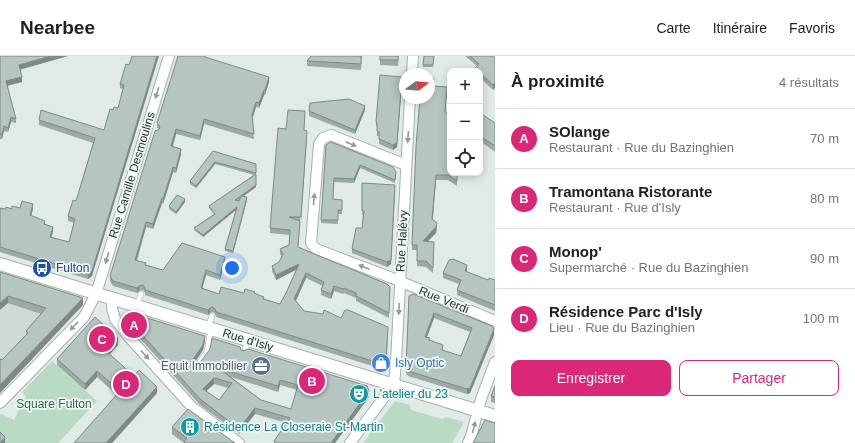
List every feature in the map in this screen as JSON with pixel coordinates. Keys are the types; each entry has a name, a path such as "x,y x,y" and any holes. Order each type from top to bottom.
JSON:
{"street":[{"name":"Rue Camille Desmoulins","path":"0,403 84,316 96,294 149,129 169,56"},
{"path":"412,68 413,56"},
{"name":"Rue Halévy","path":"394,384 410,104"},
{"name":"Rue Verdi","path":"406,165 331,135 323,138 319,144 311,243 316,249 495,321"},
{"name":"Rue d'Isly","path":"0,264 495,416"},
{"path":"112,299 112,308 115,319 127,335 192,407 239,443"},
{"path":"468,443 495,362"},
{"path":"350,443 394,384"}],"lane":[{"path":"136,306 141,294"},
{"path":"196,368 207,352 212,316"},
{"path":"244,354 248,340"}],"shaded area":[{"path":"0,301 80,304 0,393"}],"green space":[{"name":"Square Fulton","path":"52,361 97,401 58,443 4,443 0,439 0,415 1,414 14,420 26,396 22,392"},
{"path":"395,401 410,405 411,410 442,419 446,417 464,422 452,443 363,443 374,428 376,430 380,425 378,423"}],"building":[{"path":"0,56 51,56 19,65 22,77 6,81 16,119 11,117 8,128 4,126 2,134 0,134"},
{"path":"132,56 157,56 92,271 88,274 0,247 0,208 6,209 6,207 12,209 12,206 20,208 22,201 33,204 30,215 45,221 44,224 53,227 50,237 69,242 75,219 68,216 73,200 76,201 95,138 39,120 41,110 104,130 110,109 113,110 114,107 118,108 124,85 120,84 126,64 129,65"},
{"path":"178,56 205,56 269,77 259,103 256,102 252,115 254,134 204,119 200,136 176,129 171,146 181,149 176,168 173,167 153,224 146,222 135,260 146,263 145,265 163,270 182,243 225,257 220,275 206,270 201,288 219,294 221,287 244,293 245,289 264,297 263,299 280,304 299,264 276,275 272,266 279,262 283,254 280,249 289,245 290,230 270,228 278,128 286,129 288,110 305,111 304,130 307,131 301,217 289,217 300,221 298,247 387,284 390,287 389,313 356,296 356,293 344,288 334,286 331,294 321,290 324,282 306,273 294,299 304,311 323,314 324,310 341,318 345,310 348,310 388,327 386,361 382,364 216,312 213,307 208,310 145,290 143,285 137,288 113,281 110,276 155,131 160,128 157,123"},
{"path":"311,56 361,56 361,64 307,61"},
{"path":"380,56 398,56 398,60 380,60"},
{"path":"424,56 434,56 433,65 423,65"},
{"path":"470,56 495,56 495,83 493,85 483,76 483,68 475,68 479,64"},
{"path":"380,75 399,77 400,104 397,143 393,145 379,139 379,132 377,131 376,122"},
{"path":"435,86 447,87 445,112 447,112 447,175 436,175 432,219 437,223 436,227 423,241 434,242 433,268 426,261 417,261 417,245 412,245 416,146 420,104 435,104"},
{"path":"349,99 365,106 355,130 309,111 310,103"},
{"path":"483,115 495,123 495,146 483,138"},
{"path":"331,142 393,167 396,172 395,180 360,165 354,179 334,178 333,199 342,200 342,210 338,210 338,220 321,220 326,145"},
{"path":"213,151 256,164 256,173 215,162 196,186 190,181"},
{"path":"256,174 256,185 241,196 247,197 233,251 225,249 237,207 203,235 194,228 215,214 209,206","holes":["241,196 239,201 235,200"]},
{"path":"450,176 457,176 457,181"},
{"path":"362,183 395,185 391,260 387,262 352,249 356,228 362,228 364,211 362,211"},
{"path":"177,195 185,199 176,212 169,206"},
{"path":"453,259 467,265 465,271 488,280 489,278 495,280 495,305 457,290 461,280 443,273 449,260"},
{"path":"0,272 83,298 0,385 0,359 2,360 28,333 26,331 46,308 8,296 0,303"},
{"path":"413,294 492,326 494,329 470,388 467,389 408,371 406,368 409,296","holes":["434,313 472,328 461,356 442,350 443,345 425,337"]},
{"path":"131,313 205,336 203,345 192,361 195,365 199,364 210,349 212,338 240,347 243,351 248,349 367,386 369,391 331,443 277,443 274,441 290,418 255,408 239,429 200,399 127,318","holes":["218,368 278,386 280,380 298,385 291,409 261,400","214,378 232,383 219,400 203,389"]},
{"path":"95,317 118,338 106,351 134,376 139,370 157,387 106,443 74,443 120,391 97,371 85,384 57,359"},
{"path":"495,386 495,397 491,396"},
{"name":"Résidence La Closeraie St-Martin","path":"188,409 235,443 185,443 184,442 187,438 172,427"},
{"path":"485,420 495,423 495,443 473,443"},
{"path":"0,432 5,437 0,443"}],"place":[{"name":"Fulton","path":"42,268"},
{"name":"SOlange","path":"134,325"},
{"name":"Monop'","path":"102,339"},
{"name":"Isly Optic","path":"381,363"},
{"name":"Equit Immobilier","path":"261,366"},
{"name":"Tramontana Ristorante","path":"312,381"},
{"name":"Résidence Parc d'Isly","path":"126,384"},
{"name":"L'atelier du 23","path":"359,394"},
{"name":"Résidence La Closeraie St-Martin","path":"190,427"}]}
